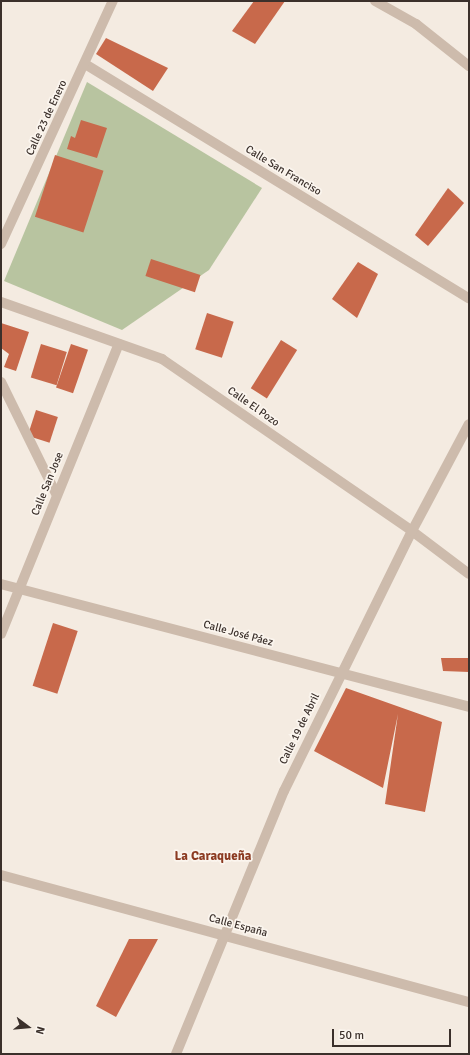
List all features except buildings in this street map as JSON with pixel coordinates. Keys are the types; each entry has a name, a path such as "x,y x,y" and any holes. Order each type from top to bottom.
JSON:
{"street":[{"name":"Calle 23 de Enero","path":"1,244 113,1"},
{"path":"376,1 416,24 469,66"},
{"name":"Calle San Franciso","path":"85,64 469,298"},
{"name":"Calle El Pozo","path":"1,302 162,359 412,531 469,574"},
{"name":"Calle San Jose","path":"1,634 56,494 119,344"},
{"path":"1,382 56,494"},
{"name":"Calle 19 de Abril","path":"176,1054 284,791 340,673 412,531 469,424"},
{"name":"Calle José Páez","path":"1,584 469,707"},
{"name":"Calle España","path":"1,875 469,1002"}],"green space":[{"path":"87,82 262,188 209,270 122,330 4,281"}],"district":[{"name":"La Caraqueña","path":"213,856"}]}
